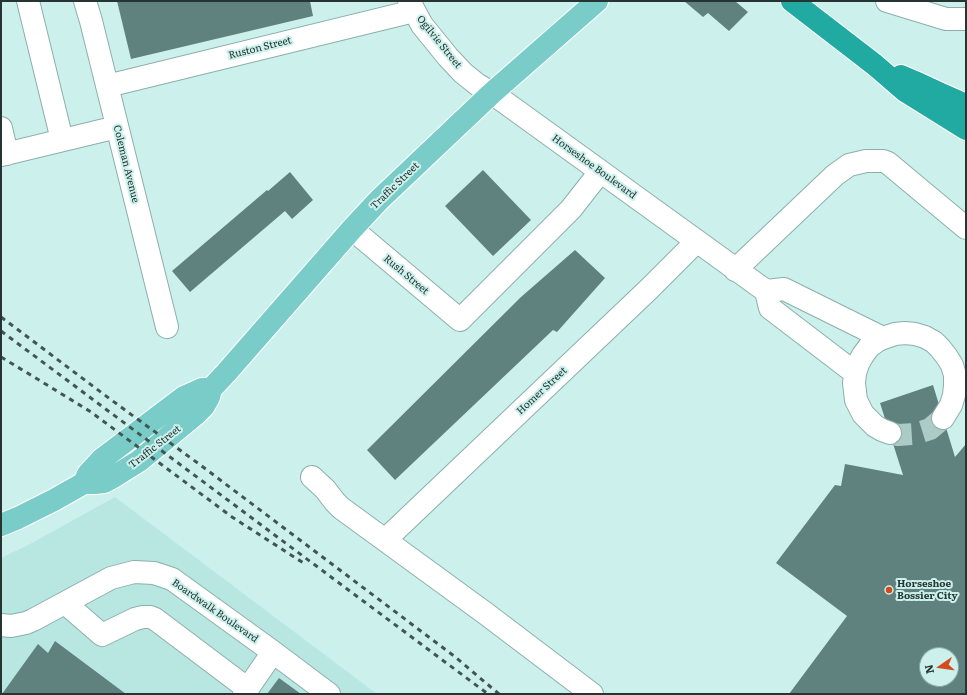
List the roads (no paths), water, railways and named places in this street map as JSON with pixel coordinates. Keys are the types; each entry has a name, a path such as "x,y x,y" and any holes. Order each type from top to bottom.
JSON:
{"highway":[{"path":"792,1 876,65 905,91 966,129"},
{"path":"876,65 966,104"}],"main road":[{"name":"Traffic Street","path":"1,525 54,500 84,483 88,474 102,459 184,397 202,389 211,388 379,200 492,93 596,1"}],"street":[{"path":"28,1 62,140"},
{"name":"Coleman Avenue","path":"85,1 167,327"},
{"path":"887,1 946,19 966,19"},
{"name":"Ruston Street","path":"107,86 412,6"},
{"name":"Ogilvie Street","path":"412,6 422,26 448,57 463,73 478,85 492,93"},
{"name":"Horseshoe Boulevard","path":"492,93 766,291"},
{"path":"1,128 4,154 117,127"},
{"path":"735,270 835,175 849,165 866,161 883,161 888,163 966,228"},
{"name":"Rush Street","path":"352,229 460,320 570,210 600,172"},
{"name":"Homer Street","path":"385,540 649,290 697,241"},
{"path":"855,373 770,308 766,291 784,289 883,338"},
{"path":"890,433 875,426 863,414 856,400 854,383 858,364 869,348 877,341 896,334 915,334 925,337 934,342 941,349 952,365 955,375 954,395 951,405 943,418"},
{"path":"312,477 325,489 341,508 592,694"},
{"name":"Boardwalk Boulevard","path":"1,625 11,626 26,623 44,615 111,578 134,572 154,573 172,579 329,694"},
{"path":"65,603 102,635 135,619 143,617 156,619 246,691 273,652"},
{"path":"1,614 26,623"}],"tunnel":[{"path":"890,433 898,435 914,434 930,429 943,418"}],"railway":[{"path":"1,317 454,656 499,694"},
{"path":"1,331 488,694"},
{"path":"1,357 91,412 232,517 305,564"}],"place":[{"name":"Horseshoe Bossier City","path":"889,590"}]}
